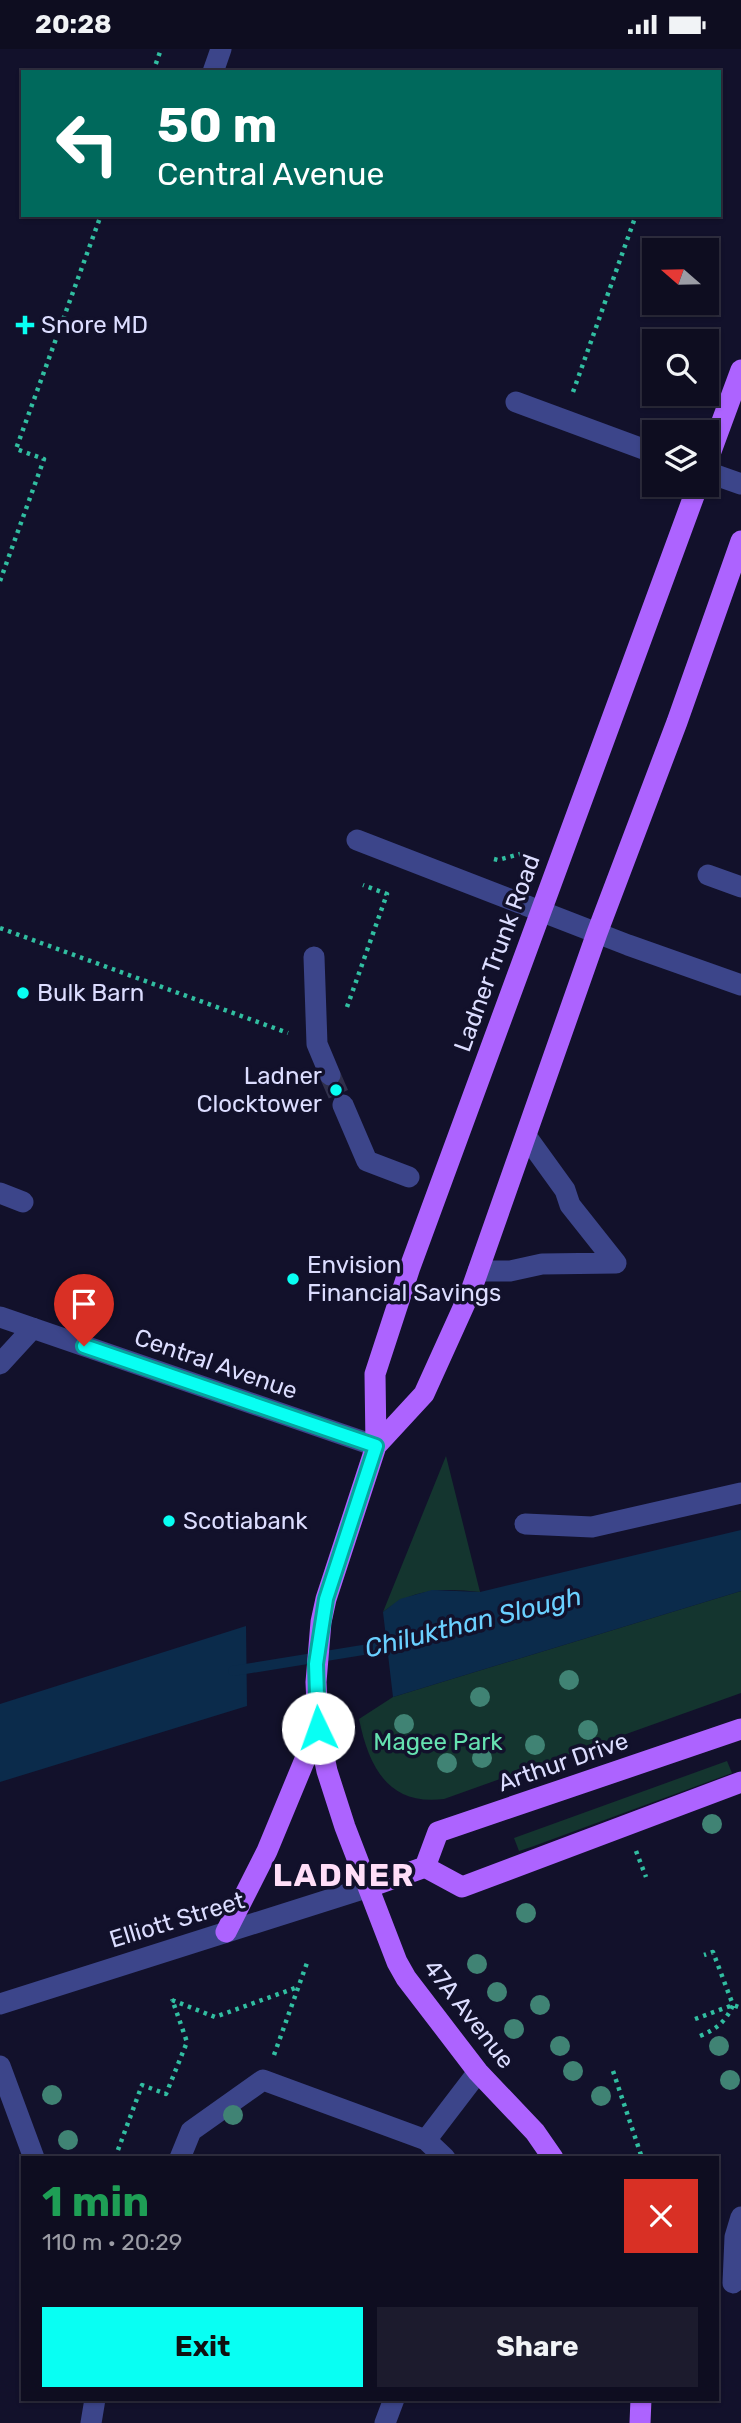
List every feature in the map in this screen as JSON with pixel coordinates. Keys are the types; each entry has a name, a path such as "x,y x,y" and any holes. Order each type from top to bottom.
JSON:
{"main road":[{"path":"719,430 741,370"},
{"name":"Ladner Trunk Road","path":"369,1887 334,1793 318,1728 316,1673 321,1622 329,1587 376,1446 375,1374 410,1267 539,911 694,497"},
{"name":"Ladner Trunk Road","path":"376,1446 424,1394 478,1271 597,933 677,722 741,541"},
{"path":"226,1932 267,1851 318,1728"},
{"name":"Arthur Drive","path":"425,1867 438,1832 741,1729"},
{"path":"369,1887 425,1867 462,1887 741,1782"},
{"name":"47A Avenue","path":"369,1887 406,1979 478,2072 535,2132 552,2156"},
{"path":"640,2423 641,2401"}],"street":[{"path":"214,70 221,49"},
{"path":"516,402 642,449"},
{"path":"719,476 741,484"},
{"path":"357,840 597,933 741,985"},
{"path":"708,875 741,887"},
{"path":"314,957 316,1037 331,1075"},
{"path":"343,1105 367,1161 409,1177"},
{"path":"478,1271 510,1271 542,1264 616,1263 570,1205 565,1190 526,1136"},
{"path":"0,1193 23,1202"},
{"name":"Central Avenue","path":"0,1317 376,1446"},
{"path":"0,1364 33,1328"},
{"path":"525,1524 592,1527 741,1493"},
{"name":"Elliott Street","path":"0,2004 369,1887"},
{"path":"0,2066 33,2156"},
{"path":"426,2140 478,2072"},
{"path":"181,2156 191,2131 263,2080 426,2140 444,2156"},
{"path":"730,2283 735,2237 741,2217"},
{"path":"91,2423 95,2401"},
{"path":"385,2423 393,2401"}],"path":[{"path":"154,70 161,49"},
{"path":"0,581 44,459 16,449 100,217"},
{"path":"571,396 635,217"},
{"path":"0,928 316,1037 336,1037 387,894 363,885"},
{"path":"633,1844 646,1877"},
{"path":"700,2036 715,2030 727,2018 733,2005 713,1952 705,1955"},
{"path":"272,2059 308,1960"},
{"path":"116,2156 142,2085 166,2094 187,2042 172,1999 215,2017 298,1987"},
{"path":"695,2019 733,2005 741,2008"},
{"path":"613,2071 641,2156"}],"green space":[{"path":"446,1456 480,1592 429,1591 406,1598 383,1612"},
{"name":"Magee Park","path":"741,1591 741,1693 444,1799 425,1800 395,1789 384,1780 369,1753 359,1719 393,1697"},
{"path":"727,1761 732,1773 519,1851 514,1838"}],"water":[{"path":"741,1530 741,1591 393,1697 383,1612 400,1599 432,1590 480,1592"},
{"path":"246,1626 247,1706 0,1782 0,1704"}],"waterway":[{"name":"Chilukthan Slough","path":"233,1671 400,1644"}],"tunnel":[{"path":"330,1075 343,1105"}],"place":[{"name":"Snore MD","path":"25,325"},
{"name":"Bulk Barn","path":"23,993"},
{"name":"Ladner Clocktower","path":"336,1090"},
{"name":"Envision Financial Savings","path":"293,1279"},
{"name":"Scotiabank","path":"169,1521"}],"district":[{"name":"LADNER","path":"344,1875"}],"route":[{"path":"84,1346 376,1446 349,1522 321,1622 316,1664 318,1728"}]}
